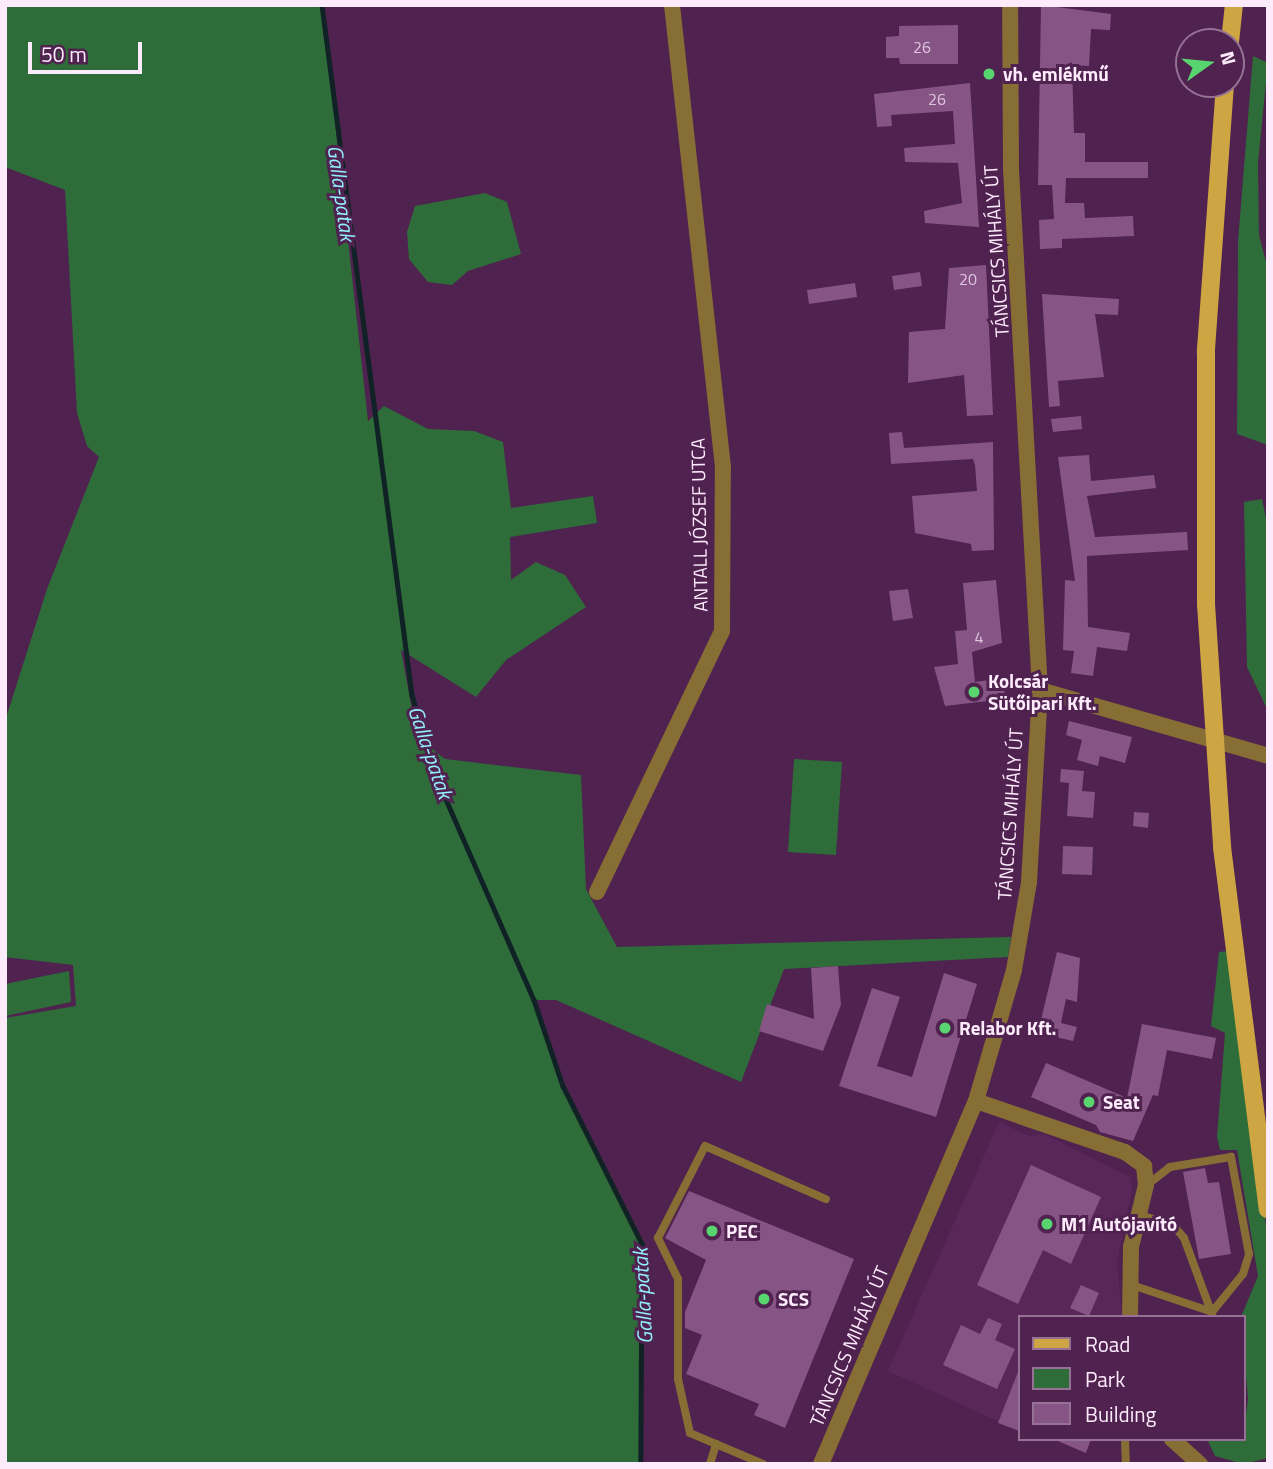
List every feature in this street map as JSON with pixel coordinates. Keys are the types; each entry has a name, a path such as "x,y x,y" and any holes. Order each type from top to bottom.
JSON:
{"main road":[{"path":"1232,28 1234,5"},
{"path":"1224,98 1203,462 1213,738 1268,1209"}],"street":[{"name":"ANTALL JÓZSEF UTCA","path":"597,892 722,631 723,467 672,5"},
{"name":"TÁNCSICS MIHÁLY ÚT","path":"821,1464 976,1101 1014,970 1029,882 1040,690 1011,170 1010,5"},
{"path":"1040,690 1213,738 1268,757"},
{"path":"976,1101 1125,1152 1144,1166 1146,1185 1138,1214 1129,1284 1130,1315"},
{"path":"1179,1443 1200,1464"}],"lane":[{"path":"763,1464 690,1433 678,1378 678,1279 658,1238 705,1146 826,1199"},
{"path":"1146,1185 1170,1167 1231,1157 1249,1254 1242,1274 1212,1314"},
{"path":"1138,1214 1172,1224 1184,1238 1212,1314"},
{"path":"1129,1284 1212,1314"},
{"path":"1125,1441 1126,1462"},
{"path":"710,1464 716,1444"}],"shaded area":[{"path":"999,1122 1029,1136 1044,1134 1130,1177 1132,1189 1117,1262 1122,1315 1018,1315 1018,1431 888,1371"}],"green space":[{"path":"5,5 322,5 368,421 384,406 428,429 474,431 503,442 511,508 593,496 597,523 510,537 511,580 536,562 565,575 586,607 506,660 476,697 401,650 417,737 445,759 581,775 586,889 617,947 1011,937 1008,957 784,969 741,1082 556,1000 534,1000 563,1086 642,1244 641,1464 5,1464 5,1018 76,1006 73,965 5,957 5,721 47,589 99,457 87,446 77,413 65,190 5,167"},
{"path":"1253,56 1268,63 1258,163 1259,235 1268,269 1268,445 1237,434 1238,241"},
{"path":"485,193 507,202 521,254 468,271 452,285 428,282 409,259 407,232 415,206"},
{"path":"1262,499 1268,528 1268,711 1247,667 1244,502"},
{"path":"794,759 842,762 836,855 788,852"},
{"path":"1229,951 1268,1241 1268,1458 1244,1464 1215,1456 1208,1441 1245,1441 1248,1399 1245,1315 1242,1315 1258,1276 1237,1150 1220,1150 1217,1137 1225,1033 1211,1026 1219,952"},
{"path":"69,971 71,1002 5,1016 5,984"}],"building":[{"path":"1041,5 1111,14 1110,30 1091,29 1089,66 1072,65 1074,133 1085,133 1085,162 1148,162 1148,178 1066,178 1065,203 1084,203 1085,218 1133,216 1134,236 1062,239 1062,248 1040,249 1039,220 1054,219 1052,185 1038,185"},
{"path":"958,25 958,64 900,64 899,58 886,58 886,37 899,36 899,26"},
{"path":"970,83 979,227 925,223 924,211 962,203 958,163 905,162 904,148 955,144 953,111 891,115 892,126 877,127 874,94"},
{"path":"986,265 993,415 967,416 964,375 908,383 909,332 945,329 949,268"},
{"path":"920,272 922,286 894,290 892,276"},
{"path":"855,283 857,297 809,304 807,290"},
{"path":"1042,294 1119,299 1118,315 1095,314 1104,377 1058,381 1060,406 1049,407"},
{"path":"1081,416 1082,429 1053,432 1051,419"},
{"path":"902,432 904,448 993,442 994,550 972,551 971,544 915,533 912,496 977,491 975,465 973,459 891,464 889,433"},
{"path":"1089,455 1091,481 1154,475 1156,488 1087,496 1095,537 1187,532 1188,550 1087,556 1088,627 1130,633 1127,651 1097,647 1093,676 1071,673 1074,651 1063,650 1065,580 1075,581 1058,457"},
{"path":"996,580 1002,643 972,652 975,682 1003,678 1005,699 945,706 934,667 958,664 955,631 967,630 963,583"},
{"path":"908,589 913,618 893,621 889,591"},
{"path":"1069,721 1132,737 1125,763 1100,756 1098,766 1077,760 1082,740 1066,735"},
{"path":"1061,769 1084,771 1082,791 1095,792 1093,818 1067,816 1069,783 1060,782"},
{"path":"1134,812 1149,813 1148,828 1133,826"},
{"path":"1063,846 1093,847 1092,875 1062,874"},
{"path":"1057,952 1080,958 1077,1002 1066,999 1061,1023 1077,1027 1073,1041 1038,1033"},
{"path":"838,966 841,1005 823,1051 759,1031 767,1004 814,1019 811,968"},
{"path":"944,973 977,984 936,1117 839,1086 872,988 900,997 877,1066 912,1077"},
{"path":"1142,1024 1216,1038 1212,1059 1167,1050 1158,1096 1153,1095 1133,1141 1100,1132 1096,1125 1031,1097 1046,1063 1127,1098"},
{"name":"M1 Autójavító","path":"1031,1165 1101,1197 1071,1264 1043,1250 1018,1304 977,1285"},
{"path":"1205,1168 1208,1183 1219,1182 1231,1254 1199,1259 1183,1172"},
{"name":"SCS","path":"689,1191 854,1259 785,1428 754,1415 759,1404 686,1374 702,1335 685,1328 685,1312 706,1260 665,1238"},
{"path":"1081,1285 1099,1293 1089,1315 1070,1308"},
{"path":"988,1318 1002,1324 995,1340 1015,1349 997,1389 943,1365 961,1325 980,1334"},
{"path":"1018,1372 1018,1431 998,1423"},
{"path":"1058,1441 1090,1441 1086,1453"}],"waterway":[{"name":"Galla-patak","path":"322,5 412,695 437,779 534,1000 563,1086 642,1244 641,1464"}],"place":[{"name":"vh. emlékmű","path":"989,74"},
{"name":"Kolcsár Sütőipari Kft.","path":"974,692"},
{"name":"Relabor Kft.","path":"945,1028"},
{"name":"Seat","path":"1089,1102"},
{"name":"M1 Autójavító","path":"1047,1224"},
{"name":"PEC","path":"712,1231"},
{"name":"SCS","path":"764,1299"}]}
